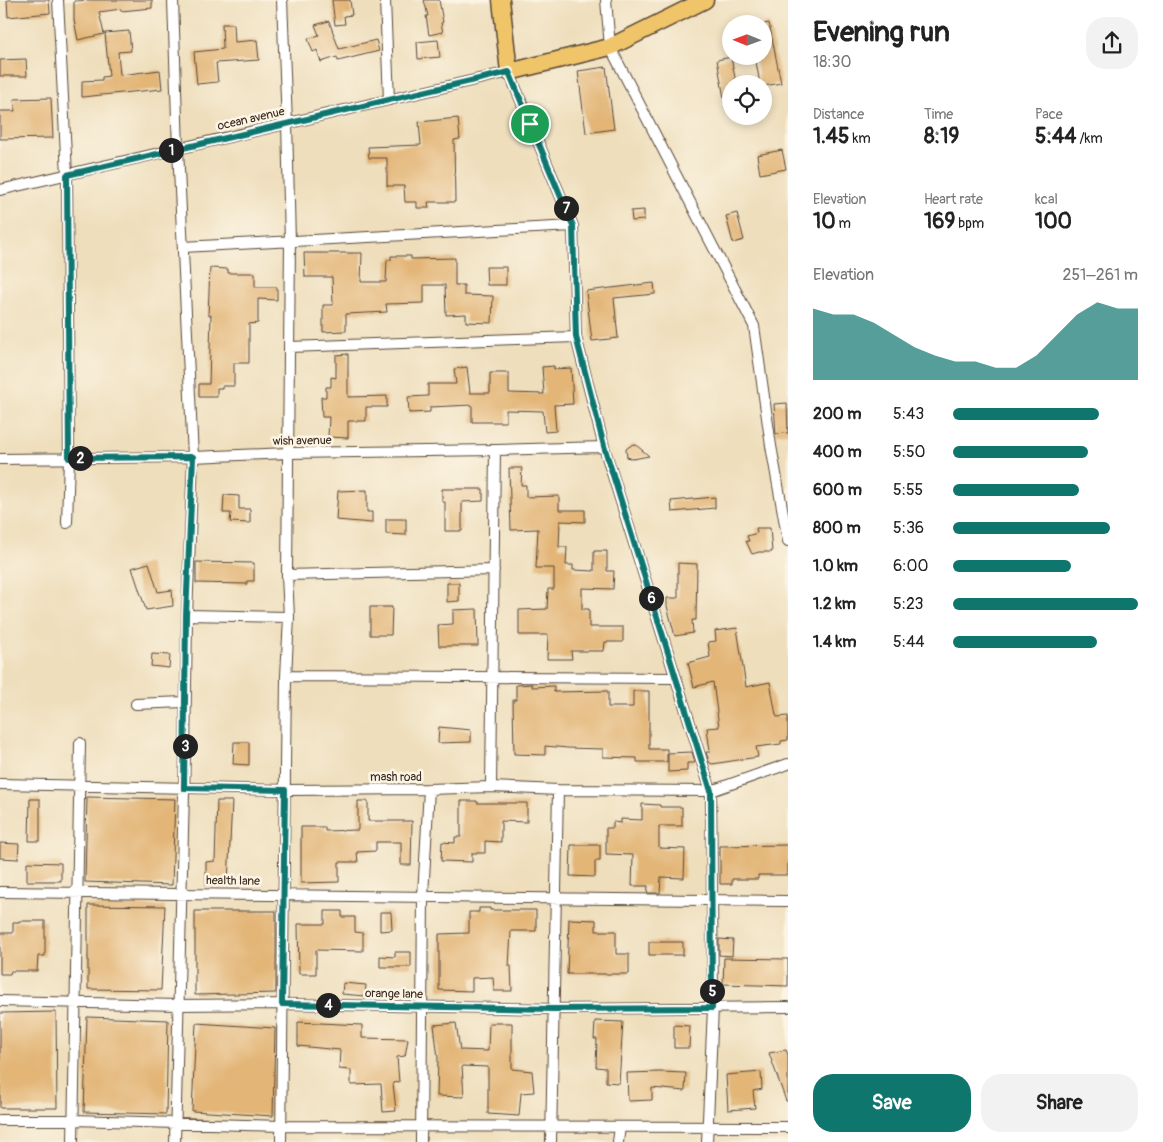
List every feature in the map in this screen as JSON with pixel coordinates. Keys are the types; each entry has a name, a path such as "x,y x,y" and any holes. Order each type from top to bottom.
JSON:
{"main road":[{"path":"501,0 509,72 610,47 704,0"}],"street":[{"path":"58,0 67,175 69,458 67,523"},
{"path":"173,0 182,247 193,457 186,615 184,788 175,1142"},
{"path":"281,1142 286,676 289,617 287,575 290,242 288,123 282,0"},
{"path":"385,0 389,100"},
{"path":"606,0 610,47 754,326 771,446 788,541"},
{"path":"509,72 573,226 576,337 604,446 711,791 712,1008 706,1142"},
{"name":"ocean avenue","path":"0,190 509,72"},
{"path":"182,247 573,226"},
{"path":"289,346 576,337"},
{"name":"wish avenue","path":"0,460 604,446"},
{"path":"491,787 495,450"},
{"path":"287,575 494,570"},
{"path":"186,615 289,617"},
{"path":"286,676 676,678"},
{"path":"136,704 184,702"},
{"path":"73,1142 80,743"},
{"name":"mash road","path":"0,784 285,790 429,790 491,787 558,790 711,791 788,764"},
{"path":"421,1142 423,896 429,790"},
{"path":"551,1142 558,790"},
{"name":"health lane","path":"0,892 788,901"},
{"name":"orange lane","path":"0,1001 553,1009 788,1007"},
{"path":"0,1120 73,1120 281,1126 788,1127"},
{"path":"618,1142 620,1127"}],"building":[{"path":"7,0 49,0 50,13 8,17"},
{"path":"152,0 152,8 99,12 104,34 78,40 74,20 74,1"},
{"path":"332,0 350,0 352,15 344,16 345,24 335,25"},
{"path":"424,0 439,0 443,32 429,35 426,16 428,16"},
{"path":"329,21 339,49 376,40 379,51 338,61 337,57 321,62 317,50 313,52 308,39 319,35 315,25"},
{"path":"222,24 234,24 235,42 257,40 259,60 216,63 218,82 197,84 194,52 223,49"},
{"path":"129,31 131,51 118,52 120,75 160,70 162,89 82,97 82,81 102,80 102,77 109,76 105,33"},
{"path":"772,38 781,83 772,85 772,75 758,75 757,65 772,65"},
{"path":"438,40 440,57 418,59 417,42"},
{"path":"26,59 27,76 0,76 0,60"},
{"path":"722,59 722,65 733,65 734,75 722,75 722,87 717,60"},
{"path":"606,67 614,129 586,133 578,71"},
{"path":"51,98 53,138 0,139 0,111 15,111 14,99"},
{"path":"458,118 460,139 454,140 455,202 428,202 429,208 417,208 417,202 405,202 404,186 387,186 387,158 369,158 368,147 421,145 419,122"},
{"path":"782,150 786,169 760,174 757,155"},
{"path":"644,210 644,220 632,221 631,211"},
{"path":"737,213 744,240 733,243 726,216"},
{"path":"304,253 362,253 361,282 386,282 387,260 391,260 391,256 411,256 411,259 455,258 455,285 464,285 464,295 493,296 492,323 466,322 466,314 446,315 445,285 424,285 424,303 386,304 387,312 346,314 346,331 323,332 323,305 333,305 332,277 305,277"},
{"path":"486,267 506,267 506,285 487,285"},
{"path":"210,268 228,269 228,273 255,273 255,287 277,287 277,300 258,299 258,323 249,324 249,363 234,363 234,386 217,388 217,397 199,397 199,384 209,384 211,315 208,315"},
{"path":"654,283 655,294 614,298 618,338 592,341 586,291"},
{"path":"348,354 348,397 387,396 387,407 366,407 366,421 348,421 348,438 328,437 329,417 322,417 321,397 326,397 326,387 331,387 331,377 336,378 336,355"},
{"path":"554,366 554,369 571,368 573,404 554,405 556,431 545,432 543,411 506,410 506,422 472,422 472,405 430,407 430,412 409,413 408,397 428,396 428,384 456,384 454,369 467,367 470,393 490,393 490,373 509,373 509,393 544,394 542,367"},
{"path":"787,403 788,433 776,434 774,404"},
{"path":"633,444 649,456 633,459 627,457 626,449"},
{"path":"509,468 522,468 521,485 526,485 526,497 559,496 559,510 585,510 585,522 560,521 559,547 567,547 566,565 573,565 573,570 594,571 594,551 607,551 607,571 614,571 613,589 582,588 582,609 589,609 589,627 623,627 623,642 605,642 604,651 571,651 572,659 547,659 548,635 519,635 519,610 547,609 548,589 554,589 554,568 536,568 538,529 511,530"},
{"path":"442,489 483,489 483,501 462,502 462,531 445,531 445,502 442,502"},
{"path":"367,490 367,512 372,512 372,523 336,520 338,491"},
{"path":"224,495 239,496 239,509 250,509 250,523 230,522 231,513 223,513"},
{"path":"715,497 715,508 672,512 671,501"},
{"path":"386,519 406,519 406,535 386,534"},
{"path":"756,528 770,528 772,552 752,554 746,541 749,541 747,536 757,533"},
{"path":"196,562 254,563 254,581 247,581 247,584 196,583"},
{"path":"149,563 158,592 172,590 173,606 146,610 132,568"},
{"path":"678,563 697,564 696,620 692,620 693,633 675,636 667,606 667,598 678,598"},
{"path":"447,583 459,583 459,601 447,602"},
{"path":"370,607 392,607 391,635 370,635"},
{"path":"477,609 478,646 439,646 438,625 453,624 453,610"},
{"path":"737,628 746,687 770,682 777,717 788,716 788,740 781,741 781,744 756,747 758,757 712,764 709,762 706,752 710,752 707,728 719,727 713,682 694,687 688,663 710,657 708,642 716,641 715,631"},
{"path":"152,654 170,655 169,668 151,666"},
{"path":"532,684 532,687 554,686 554,692 608,691 608,707 633,707 633,691 649,691 649,749 667,749 667,762 637,762 637,758 603,757 603,749 545,746 545,755 514,754 513,700 516,700 516,685"},
{"path":"439,727 471,730 471,742 438,743"},
{"path":"234,742 249,742 249,765 233,764"},
{"path":"692,752 695,763 687,763 687,771 668,772 668,753"},
{"path":"87,797 175,799 172,885 85,882"},
{"path":"30,799 40,799 40,841 29,841"},
{"path":"217,801 232,801 228,883 206,885 206,862 215,861"},
{"path":"358,801 368,801 368,821 412,821 411,865 401,865 401,842 376,842 376,851 357,852 358,862 339,862 339,882 301,883 301,827 325,827 325,831 358,830"},
{"path":"461,801 477,801 477,803 527,803 527,822 501,821 501,842 485,841 485,853 472,853 472,862 441,861 442,842 455,843 455,837 461,837"},
{"path":"642,804 660,805 660,807 682,807 682,826 659,826 659,847 685,849 684,878 661,877 660,893 647,893 648,886 632,886 633,855 606,854 606,828 613,828 613,822 621,823 621,819 642,820"},
{"path":"0,843 19,844 18,859 0,858"},
{"path":"571,845 600,845 600,861 595,861 595,877 570,876"},
{"path":"788,845 788,875 758,875 758,879 732,879 732,884 720,884 720,846"},
{"path":"27,862 61,863 61,881 27,881"},
{"path":"88,905 165,906 161,990 88,989"},
{"path":"479,908 490,908 490,910 536,910 536,931 511,931 509,966 511,966 512,991 494,991 493,977 472,978 472,991 439,990 439,934 469,933 469,912 479,912"},
{"path":"195,911 276,911 276,993 195,995"},
{"path":"325,911 342,911 342,917 355,917 355,932 363,933 363,951 316,950 316,974 299,974 298,924 325,924"},
{"path":"380,912 391,912 392,930 380,931"},
{"path":"569,919 596,920 596,931 616,931 616,954 629,954 629,974 567,974"},
{"path":"45,921 45,956 38,956 37,971 11,971 10,974 0,974 0,933 13,933 13,922"},
{"path":"719,939 733,940 732,956 719,955"},
{"path":"649,942 683,942 683,955 649,955"},
{"path":"395,952 411,952 411,967 380,967 380,956 395,957"},
{"path":"724,958 788,959 788,986 723,984"},
{"path":"343,983 366,985 365,996 342,994"},
{"path":"56,1012 57,1108 0,1108 0,1013"},
{"path":"87,1017 168,1020 166,1114 84,1112"},
{"path":"595,1021 623,1022 619,1083 606,1082 606,1068 596,1067 597,1039 594,1039"},
{"path":"298,1022 362,1025 362,1038 408,1039 405,1056 397,1057 399,1082 393,1083 396,1111 383,1112 381,1084 351,1085 351,1070 339,1069 340,1050 298,1046"},
{"path":"196,1023 275,1028 273,1116 192,1111"},
{"path":"456,1023 460,1050 488,1051 489,1023 512,1023 512,1069 532,1071 534,1092 521,1093 519,1116 488,1114 488,1067 462,1066 464,1097 437,1096 438,1058 434,1025"},
{"path":"674,1025 690,1026 689,1048 674,1048"},
{"path":"786,1050 788,1055 788,1101 786,1101 769,1053"},
{"path":"761,1072 762,1089 753,1091 755,1108 728,1110 726,1075"},
{"path":"627,1073 686,1073 685,1091 652,1088 652,1100 628,1101"}],"route":[{"path":"509,72 530,124 573,226 576,337 604,446 711,791 712,1008 553,1009 282,1004 285,790 184,788 186,615 193,457 69,458 67,175 509,72"}]}
